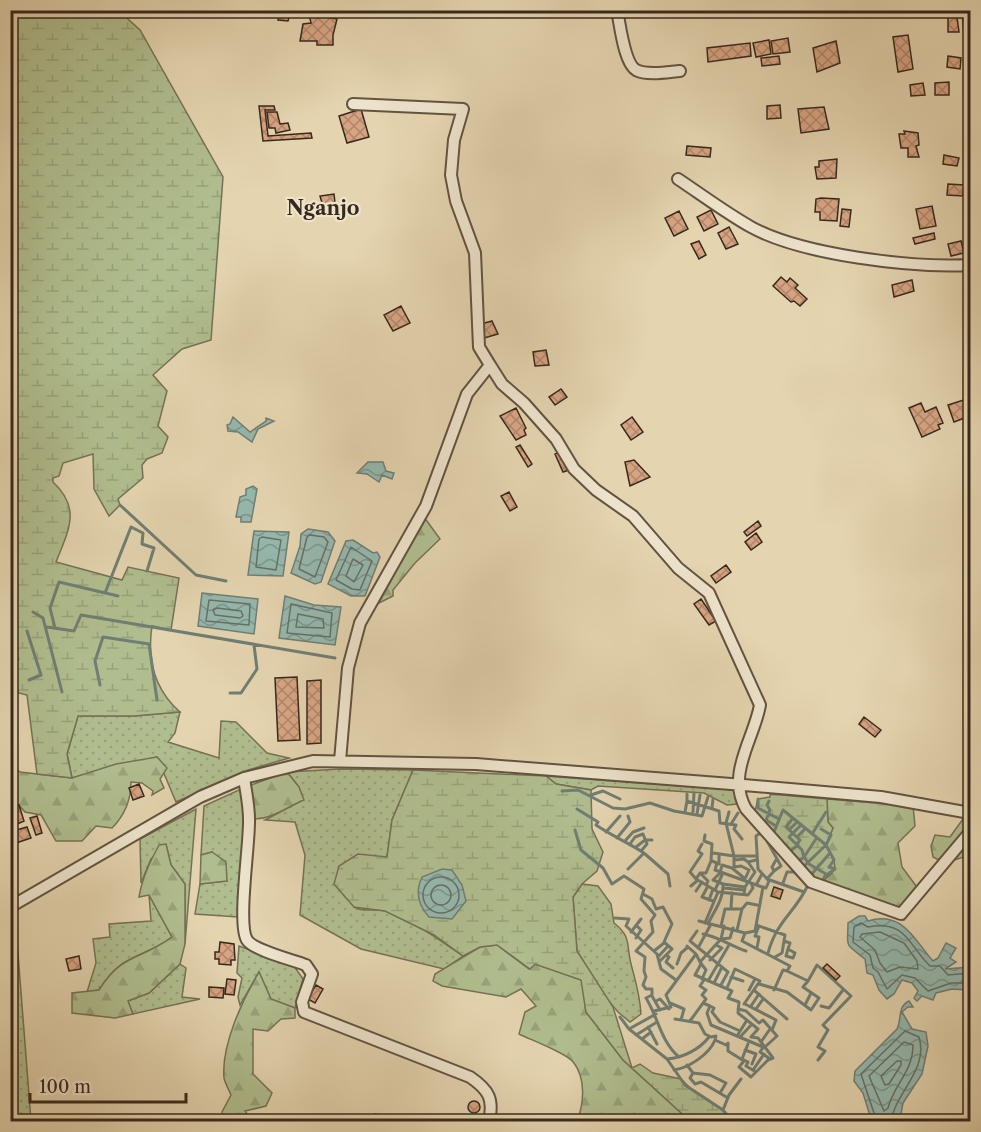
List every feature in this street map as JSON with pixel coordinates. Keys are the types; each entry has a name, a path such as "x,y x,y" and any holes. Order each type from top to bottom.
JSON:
{"street":[{"path":"617,10 627,59 632,66 645,72 680,71"},
{"path":"968,10 970,33"},
{"path":"353,104 463,108 454,140 451,175 456,201 475,253 479,347 502,384 556,439 574,469 596,490 633,516 672,562 700,584 714,600 760,705 748,736 738,785 746,809 811,882 901,914 970,832"},
{"path":"678,179 752,227 780,240 809,248 891,261 928,265 970,265"},
{"path":"340,761 348,668 360,622 426,506 467,394 490,365"},
{"path":"10,907 200,797 244,778 288,765 340,761 476,764 881,797 970,813"},
{"path":"244,778 249,820 244,934 247,941 255,947 306,964 312,974 302,1002 304,1012 470,1077 484,1086 491,1097 489,1122"}],"green space":[{"path":"11,11 119,11 140,30 223,177 211,340 182,349 153,375 167,391 158,426 168,437 162,453 147,459 142,465 143,478 118,499 120,505 109,516 94,489 93,454 63,463 59,476 53,478 53,482 62,492 70,511 68,530 56,562 122,580 128,567 179,578 171,630 152,626 151,650 154,673 158,683 164,694 180,712 134,716 78,716 67,754 72,778 37,774 27,695 11,691"},
{"path":"424,517 440,539 415,563 393,590 393,596 379,603"},
{"path":"180,712 175,733 168,742 219,758 221,721 236,722 267,753 289,758 248,770 176,802 157,757 72,778 67,754 78,716 134,716"},
{"path":"157,757 167,768 160,779 164,788 152,795 153,791 142,783 131,782 130,795 124,813 117,823 112,828 96,826 82,841 56,841 41,815 25,812 16,802 11,803 10,764 20,772 72,778 116,764"},
{"path":"341,769 413,770 392,820 387,857 354,907 395,914 426,931 463,956 444,969 361,949 300,915 305,855 295,822 265,820 303,800 299,787 287,772"},
{"path":"413,770 546,776 556,784 591,790 592,829 603,852 597,871 582,884 573,897 577,951 613,1007 632,1068 640,1064 653,1073 681,1079 692,1090 723,1110 733,1121 690,1121 623,1060 586,1012 581,980 535,964 530,969 497,945 480,947 463,956 434,935 385,911 354,907 334,884 339,866 358,854 387,857 392,820"},
{"path":"287,772 299,787 304,800 272,815 253,819 251,785"},
{"path":"546,776 734,790 737,804 727,805 704,793 598,786 591,790 556,784"},
{"path":"241,789 246,825 238,917 195,914 200,884 227,881 212,852 201,855 204,806"},
{"path":"770,794 827,799 828,822 833,828 826,845 834,860 835,869 822,882 810,876 755,811 758,799 770,797"},
{"path":"827,799 913,806 915,826 898,843 902,867 919,890 914,907 904,920 822,882 832,873 834,860 826,845 833,828 828,822"},
{"path":"196,809 185,944 185,884 171,865 166,845 151,859 141,883 140,839"},
{"path":"963,819 970,822 970,855 945,863 933,857 931,846 935,835 950,837"},
{"path":"166,844 171,865 185,884 185,944 180,964 149,993 128,1001 133,1014 115,1018 72,1013 72,993 99,990 124,963 172,937 149,895 139,897 144,877 159,845"},
{"path":"212,852 226,862 227,881 200,884 201,855"},
{"path":"582,884 598,886 611,904 614,923 626,937 641,1014 630,1022 603,994 577,951 573,897"},
{"path":"149,895 172,937 124,963 99,990 87,992 96,963 93,939 110,937 109,924 151,921"},
{"path":"15,915 31,1121 11,1121 10,918"},
{"path":"497,945 529,969 535,964 582,980 586,1012 623,1060 690,1121 577,1121 583,1092 581,1076 570,1059 519,1034 525,1012 536,1006 521,989 506,997 442,986 433,981 435,974 480,947"},
{"path":"239,946 294,966 303,979 295,1008 271,999 259,972 240,1005 238,997 242,978 237,973"},
{"path":"180,964 186,968 182,997 200,999 133,1014 127,1001 149,993"},
{"path":"259,972 271,999 295,1008 295,1018 281,1019 268,1031 253,1029 253,1074 272,1093 266,1106 245,1111 252,1121 222,1121 222,1112 231,1095 224,1078 226,1051 234,1023"}],"water":[{"path":"233,417 250,432 266,421 266,418 274,421 258,429 252,442 238,432 228,431 227,425"},
{"path":"368,462 383,462 386,471 394,473 392,479 382,475 379,482 367,474 357,473"},
{"path":"253,486 257,489 251,522 241,522 241,517 236,517 240,497 246,495 246,489"},
{"path":"308,529 328,532 335,541 321,582 315,584 291,573 300,546 301,534"},
{"path":"254,531 289,532 283,576 248,575"},
{"path":"353,540 373,553 377,552 380,557 365,596 351,596 328,584 346,541"},
{"path":"202,593 258,599 254,634 198,626"},
{"path":"285,596 314,605 341,607 335,645 279,638"},
{"path":"442,869 452,870 462,885 466,901 452,919 429,917 422,908 419,898 422,877"},
{"path":"859,916 865,916 868,921 880,919 899,924 907,929 933,961 938,958 946,943 956,948 950,958 956,962 945,969 970,967 970,987 967,990 952,989 936,993 933,1000 922,996 917,1001 914,998 918,991 912,983 902,980 894,994 887,999 879,990 873,975 867,973 865,959 848,944 848,923"},
{"path":"909,1001 913,1007 908,1007 902,1012 912,1029 926,1032 928,1046 922,1074 903,1103 901,1114 896,1121 877,1121 871,1119 863,1093 854,1081 855,1071 897,1029 901,1010"}],"building":[{"path":"280,10 290,14 288,21 278,20"},
{"path":"948,10 956,10 959,32 948,32"},
{"path":"309,14 337,19 333,45 317,45 317,41 300,41 303,24 311,23"},
{"path":"908,35 913,69 898,72 893,37"},
{"path":"788,38 790,52 773,54 771,41"},
{"path":"769,40 771,54 756,57 753,43"},
{"path":"836,41 840,63 817,72 813,48"},
{"path":"750,43 751,56 708,62 707,48"},
{"path":"779,56 780,64 762,66 761,58"},
{"path":"948,56 961,58 960,69 947,67"},
{"path":"949,82 949,95 935,95 935,83"},
{"path":"923,83 925,95 911,96 910,85"},
{"path":"780,105 781,118 767,119 767,106"},
{"path":"259,106 274,106 275,110 265,110 268,136 311,133 312,138 263,141"},
{"path":"824,107 829,129 801,133 798,109"},
{"path":"361,109 369,137 347,143 339,116"},
{"path":"267,112 277,112 280,124 288,123 290,130 276,133 275,128 269,128"},
{"path":"904,131 918,133 919,145 916,146 919,157 908,157 908,148 901,148 899,134 905,134"},
{"path":"687,146 711,148 710,157 686,155"},
{"path":"944,155 959,158 957,166 943,164"},
{"path":"837,159 836,178 817,179 815,167 819,167 819,161"},
{"path":"948,184 964,185 963,196 947,195"},
{"path":"334,194 335,203 323,206 320,196"},
{"path":"816,199 839,199 837,221 820,220 820,212 815,212"},
{"path":"932,206 936,226 920,229 916,209"},
{"path":"842,209 851,210 849,227 840,226"},
{"path":"711,210 718,224 704,231 697,217"},
{"path":"679,211 688,229 674,236 665,218"},
{"path":"729,227 738,244 726,249 718,233"},
{"path":"934,233 935,239 915,244 913,238"},
{"path":"699,241 706,255 699,259 691,244"},
{"path":"961,241 964,253 951,256 948,244"},
{"path":"781,277 787,282 790,278 798,285 795,288 807,299 800,306 794,301 791,302 773,286"},
{"path":"912,280 914,291 894,297 892,285"},
{"path":"401,306 410,323 393,331 384,315"},
{"path":"492,321 498,334 484,338 481,324"},
{"path":"546,350 549,365 535,366 533,352"},
{"path":"561,389 567,397 555,405 549,397"},
{"path":"970,398 970,416 954,422 948,405"},
{"path":"921,403 925,412 936,407 943,423 938,425 940,429 922,437 909,408"},
{"path":"516,408 526,428 524,430 526,435 516,440 500,416"},
{"path":"632,417 643,432 631,440 621,425"},
{"path":"520,445 532,464 528,467 516,447"},
{"path":"561,451 569,470 563,472 555,454"},
{"path":"634,460 650,477 630,486 625,462"},
{"path":"509,492 517,507 510,511 501,496"},
{"path":"758,521 761,526 747,536 744,532"},
{"path":"756,533 762,542 751,550 745,542"},
{"path":"726,565 731,572 716,583 711,576"},
{"path":"701,599 716,621 709,625 694,604"},
{"path":"297,677 300,740 278,741 275,678"},
{"path":"321,680 321,743 307,744 307,681"},
{"path":"864,717 881,730 875,737 859,724"},
{"path":"139,784 144,796 133,800 129,788"},
{"path":"19,805 24,821 15,825 10,808"},
{"path":"37,816 42,833 36,835 30,818"},
{"path":"27,827 31,838 16,843 13,831"},
{"path":"774,887 783,890 780,899 771,896"},
{"path":"220,942 234,944 235,960 231,960 231,965 219,964 219,959 215,959 215,952 219,952"},
{"path":"79,956 81,969 69,971 66,959"},
{"path":"827,964 840,976 836,980 823,968"},
{"path":"227,979 236,980 234,995 225,994"},
{"path":"316,985 323,989 315,1003 308,999"},
{"path":"209,987 224,988 223,998 209,997"},
{"path":"476,1101 480,1107 476,1113 472,1113 468,1105"},
{"path":"375,1114 395,1119 395,1122 373,1122"}],"waterway":[{"path":"120,505 196,575 226,581"},
{"path":"105,593 131,527 143,533 142,544 154,548 147,571"},
{"path":"55,628 50,608 59,582 118,596"},
{"path":"33,612 43,618 62,692"},
{"path":"47,627 74,631 81,615 335,658"},
{"path":"27,631 41,675 29,680"},
{"path":"100,685 95,661 103,637 149,644 157,700"},
{"path":"230,693 241,693 257,669 254,645"},
{"path":"10,659 18,659"},
{"path":"562,791 578,790 613,808 625,809 650,803 674,811 702,816 708,797"},
{"path":"591,795 603,791 620,799"},
{"path":"693,812 694,793"},
{"path":"687,794 687,801 719,811 720,823 736,825 734,829 742,839"},
{"path":"697,814 700,795"},
{"path":"712,808 713,799"},
{"path":"758,799 758,808 779,819"},
{"path":"685,812 687,801"},
{"path":"769,801 767,805 770,810 765,823 774,832 783,810 826,845 834,860 829,867 835,869 825,876"},
{"path":"577,809 598,822 596,825 608,833 644,853 628,869"},
{"path":"729,812 726,823 734,856 756,856"},
{"path":"812,834 826,812"},
{"path":"731,824 738,813"},
{"path":"606,832 620,816"},
{"path":"617,838 630,822 628,816"},
{"path":"793,818 786,827 800,840 797,844"},
{"path":"766,820 776,826"},
{"path":"789,830 797,822"},
{"path":"801,825 789,837 802,850 804,857"},
{"path":"625,841 633,832 644,828"},
{"path":"797,837 805,829"},
{"path":"802,868 826,845 831,835 821,829"},
{"path":"575,830 581,850 603,868 612,884 624,876 644,889 641,899 655,915 651,921 653,932 636,951 645,957 646,977 643,985 646,989 652,989 652,995 646,998 664,1037 679,1057"},
{"path":"699,921 745,933 755,931 763,887 766,888 769,881 758,869 756,836 762,832 781,866 774,871"},
{"path":"630,844 635,837 643,834 647,844 641,851"},
{"path":"705,835 704,841 712,844 711,861 706,873 700,873 696,879 718,892"},
{"path":"804,857 816,839"},
{"path":"636,847 645,840 652,840"},
{"path":"696,879 690,872 702,854 698,851 702,844"},
{"path":"788,853 798,845"},
{"path":"713,853 734,856 734,867 741,866 749,870 745,879"},
{"path":"810,876 830,853"},
{"path":"645,854 668,874 670,886"},
{"path":"719,854 719,864"},
{"path":"798,862 804,857 809,864 826,874 822,882"},
{"path":"734,860 744,859 748,862"},
{"path":"744,894 745,887 755,872 748,862 756,860"},
{"path":"776,860 772,867 774,871 767,879 804,892"},
{"path":"712,861 717,863 715,870 751,883"},
{"path":"722,865 732,868 744,878"},
{"path":"708,924 722,895 723,884 713,880 720,873 722,865"},
{"path":"768,953 776,932 798,903 808,885 794,872 787,872 783,883"},
{"path":"700,873 708,881 706,885"},
{"path":"756,885 762,874"},
{"path":"715,890 722,875"},
{"path":"691,886 698,880"},
{"path":"696,891 702,882"},
{"path":"705,923 718,892 748,895 753,888 751,883 762,887"},
{"path":"723,884 745,887"},
{"path":"708,886 702,897 713,901"},
{"path":"724,888 744,890"},
{"path":"709,900 713,889"},
{"path":"731,908 732,893"},
{"path":"643,894 652,899 656,909 663,907 672,924 664,942 672,949 659,962"},
{"path":"737,930 742,909 747,903 757,905"},
{"path":"721,926 725,909 741,909"},
{"path":"615,918 629,919 626,926 657,954 661,969 676,980"},
{"path":"631,932 641,919"},
{"path":"756,925 785,935 782,953 775,957"},
{"path":"636,938 641,930 637,926"},
{"path":"698,948 710,926"},
{"path":"702,979 706,970 700,962 721,939 724,926"},
{"path":"757,948 759,937 755,936 759,926"},
{"path":"721,939 730,938 733,928"},
{"path":"697,931 690,941 728,972 721,985"},
{"path":"745,933 742,941 790,966 787,971 808,981 803,987 819,998 811,1010 787,992 759,984"},
{"path":"703,934 746,951"},
{"path":"784,941 790,943 788,949 795,953 793,958"},
{"path":"654,951 664,943"},
{"path":"710,960 722,948 716,945"},
{"path":"708,981 729,945"},
{"path":"658,957 668,946"},
{"path":"675,1019 699,1023 705,1034 711,1037 716,1036 715,1040 726,1045 728,1043 728,1051 744,1061 739,1067 751,1077 773,1058 758,1038 751,1037 758,1029 738,1013 739,1002 728,998 732,991 695,975 701,964 696,954 687,946"},
{"path":"677,964 681,953 688,947"},
{"path":"788,949 786,956 793,958"},
{"path":"654,1011 671,1007 666,995 696,954"},
{"path":"666,955 669,957 666,962 673,968"},
{"path":"808,981 817,965 851,996 823,1025 828,1030 818,1047 825,1051 818,1060"},
{"path":"714,983 721,969"},
{"path":"727,988 735,969 760,981 744,1004"},
{"path":"774,990 783,970 787,971"},
{"path":"731,977 743,981"},
{"path":"749,990 755,979"},
{"path":"690,1021 706,999 702,995 706,990 700,986 704,980"},
{"path":"821,1006 829,1008 843,990"},
{"path":"755,991 787,1019"},
{"path":"805,1005 811,993"},
{"path":"751,1006 759,994"},
{"path":"652,996 660,1010"},
{"path":"656,1001 660,999 669,1009"},
{"path":"756,1009 763,999"},
{"path":"670,1003 684,1009 681,1020"},
{"path":"703,1003 710,1006 707,1013 711,1025 763,1047"},
{"path":"745,1004 776,1020 772,1030"},
{"path":"710,1006 714,1008 712,1012 720,1022 740,1031"},
{"path":"738,1009 746,1011 759,1023 763,1020 777,1036 766,1046"},
{"path":"629,1029 656,1014"},
{"path":"620,1017 629,1029 667,1059 685,1085 723,1110 733,1122"},
{"path":"737,1036 747,1020"},
{"path":"636,1035 657,1022"},
{"path":"741,1036 752,1024"},
{"path":"648,1027 657,1044"},
{"path":"761,1042 770,1029"},
{"path":"642,1039 651,1032"},
{"path":"667,1059 691,1052 709,1037"},
{"path":"674,1070 697,1060 708,1051 715,1040"},
{"path":"748,1044 742,1059 748,1062 746,1066 756,1072"},
{"path":"764,1046 760,1052 770,1059"},
{"path":"745,1050 756,1054 752,1064"},
{"path":"753,1070 764,1054"},
{"path":"687,1065 693,1073 690,1078 695,1084 701,1082 728,1098"},
{"path":"693,1073 710,1075 726,1083 720,1093"},
{"path":"723,1110 729,1095 741,1079"}],"district":[{"name":"Nganjo","path":"323,208"}]}
